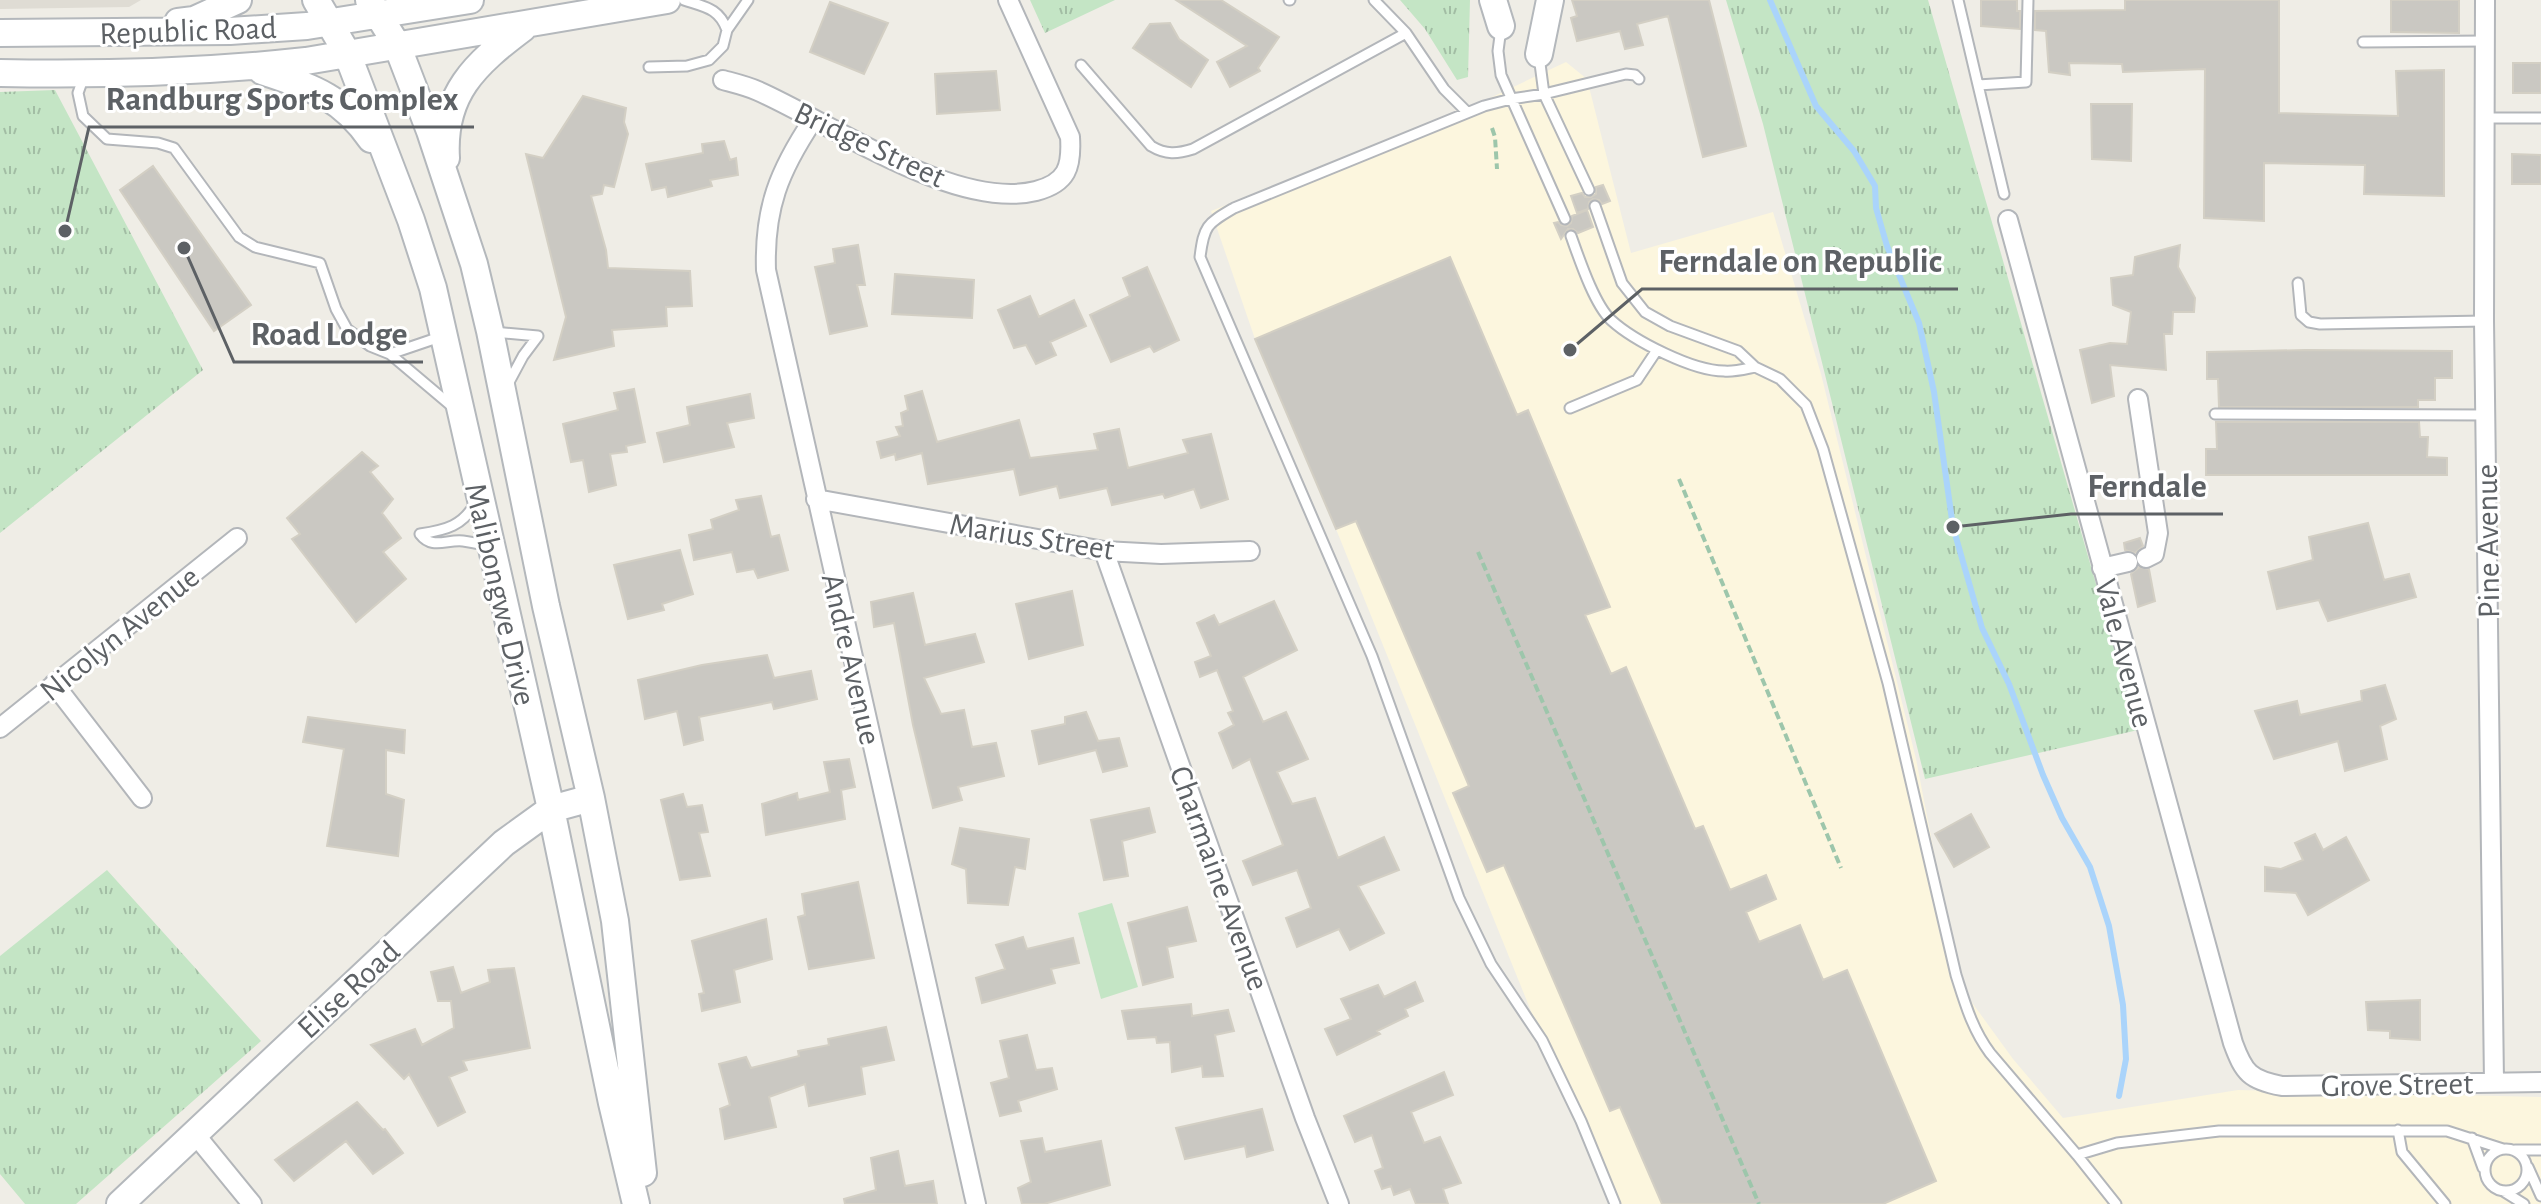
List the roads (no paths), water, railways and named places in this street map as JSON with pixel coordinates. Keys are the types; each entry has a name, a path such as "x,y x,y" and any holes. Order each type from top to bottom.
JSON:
{"main road":[{"path":"116,33 194,20 238,0"},
{"name":"Malibongwe Drive","path":"316,0 347,53 393,171 425,261 445,336 636,1204"},
{"name":"Republic Road","path":"0,33 230,31 331,24 374,8 470,0"},
{"name":"Republic Road","path":"0,73 251,67 306,61 667,0"},
{"path":"1493,0 1501,13"},
{"path":"1539,54 1550,0"},
{"name":"Malibongwe Drive","path":"374,8 397,45 448,182 474,264 490,331 615,921 648,1204"},
{"path":"448,182 445,142 453,99 471,72 492,51 529,24"},
{"path":"251,67 317,89 346,109 364,128 393,171"},
{"name":"Elise Road","path":"120,1204 504,843 551,809 591,798"}],"street":[{"name":"Bridge Street","path":"723,80 756,90 883,156 966,187 1004,194 1048,188 1065,175 1072,157 1070,137 1008,0"},
{"name":"Pine Avenue","path":"2485,0 2484,321 2494,1082"},
{"name":"Andre Avenue","path":"813,120 797,144 776,189 768,215 766,270 976,1204"},
{"name":"Vale Avenue","path":"2008,220 2233,1043 2240,1062 2254,1079"},
{"path":"2102,568 2154,554 2158,533 2138,399"},
{"name":"Marius Street","path":"816,499 1104,551 1175,554 1250,551"},
{"name":"Nicolyn Avenue","path":"0,728 237,538"},
{"name":"Charmaine Avenue","path":"1104,551 1305,1118 1339,1204"},
{"path":"54,684 142,798"},
{"name":"Grove Street","path":"2254,1079 2282,1086 2541,1082"},
{"path":"194,1133 252,1204"}],"lane":[{"path":"684,0 706,7 722,17 727,30"},
{"path":"649,67 687,66 709,60 723,46 727,30 748,0"},
{"path":"1374,0 1406,33 1444,89 1467,112"},
{"path":"1538,0 1539,54 1544,94 1589,190"},
{"path":"1958,0 2004,194"},
{"path":"1978,85 2026,82 2028,0"},
{"path":"1501,13 1498,51 1501,75 1565,219"},
{"path":"1081,65 1151,146 1163,153 1180,153 1193,149 1406,33"},
{"path":"2363,42 2485,41"},
{"path":"85,73 78,93 83,116 107,139 158,143 174,148 239,237 255,247 320,263 336,309 347,329 370,346 390,354 462,415"},
{"path":"1615,1204 1581,1121 1542,1040 1491,964 1459,898 1372,656 1200,257 1207,224 1234,208 1467,112 1511,99 1626,74 1639,79"},
{"path":"2486,118 2541,118"},
{"path":"1595,206 1622,283 1645,312 1670,326 1738,351 1755,367 1780,379 1806,405 1819,438 1888,683 1956,975 1973,1027 1990,1053 2116,1204"},
{"path":"1571,236 1585,275 1610,320 1657,350 1713,369 1725,371 1755,367"},
{"path":"2298,283 2301,315 2309,322 2484,321"},
{"path":"490,331 538,336 523,356 504,395"},
{"path":"390,354 445,336"},
{"path":"1570,408 1637,380 1657,350"},
{"path":"2215,414 2486,415"},
{"path":"479,496 470,514 460,523 445,530 420,534 433,544 460,541 491,546"},
{"path":"2398,1130 2402,1152 2445,1204"},
{"path":"2077,1155 2117,1143 2219,1131 2447,1131 2472,1138 2507,1150 2523,1158 2541,1195 2525,1204 2490,1185 2472,1138"},
{"path":"2484,1171 2490,1157 2507,1150 2541,1150"},
{"path":"2503,1191 2522,1184 2526,1178 2526,1164"}],"waterway":[{"path":"1770,0 1816,106 1854,151 1875,186 1876,208 1887,246 1919,323 1934,392 1953,527 1982,628 2009,684 2062,818 2090,867 2109,926 2123,1005 2126,1059 2119,1096"}],"place":[{"name":"Randburg Sports Complex","path":"65,231"},
{"name":"Road Lodge","path":"184,248"},
{"name":"Ferndale on Republic","path":"1570,350"},
{"name":"Ferndale","path":"1953,527"}]}
